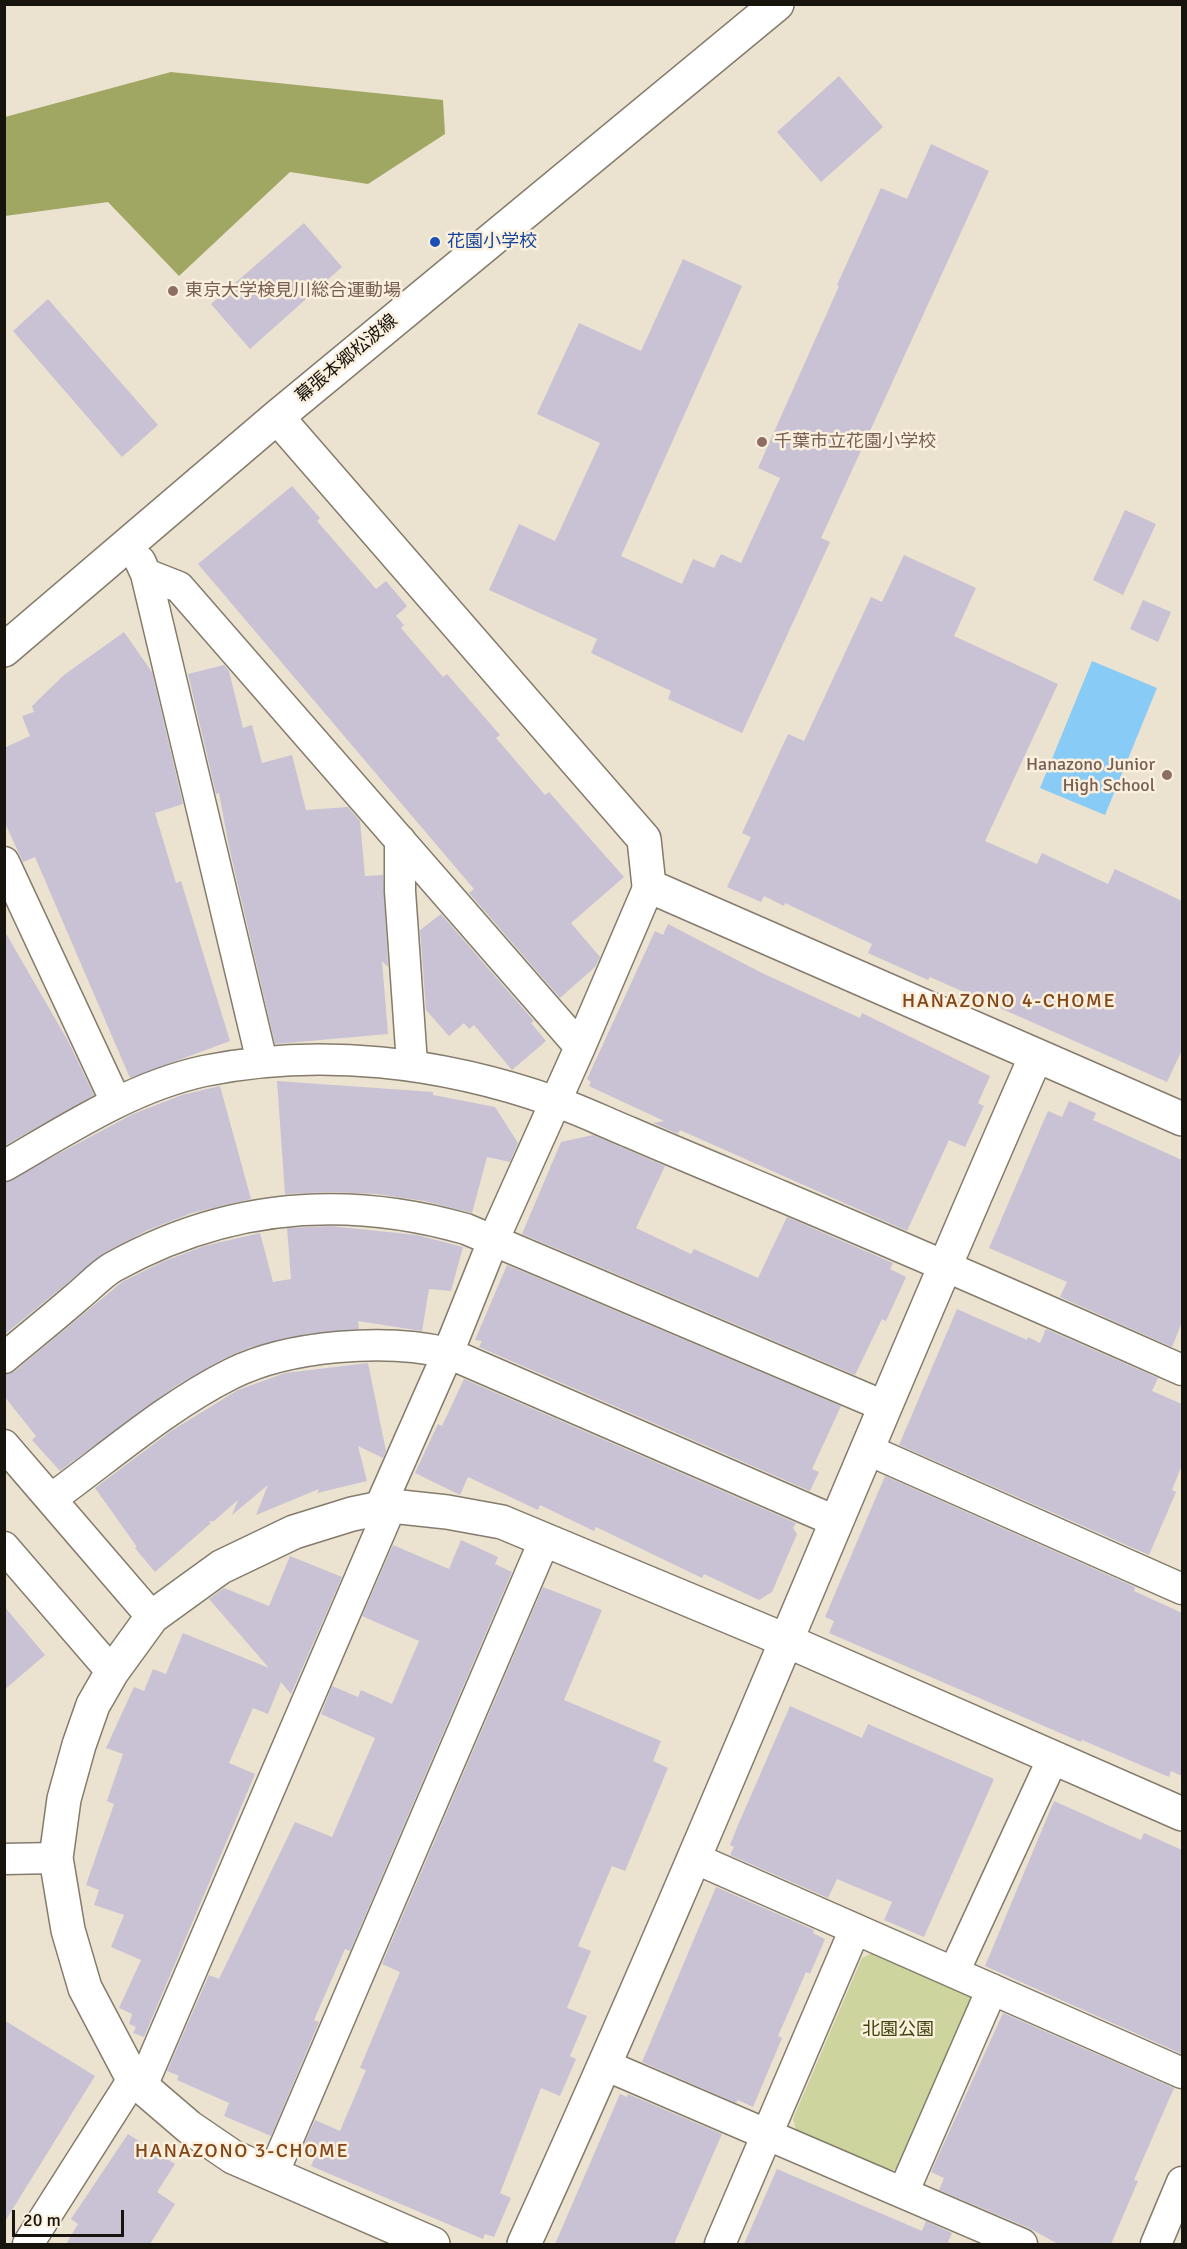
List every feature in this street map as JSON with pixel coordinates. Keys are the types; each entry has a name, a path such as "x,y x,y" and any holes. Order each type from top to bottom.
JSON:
{"street":[{"name":"幕張本郷松波線","path":"4,650 131,544 277,417 777,4"},
{"path":"28,2244 138,2083 385,1508 493,1241 649,886 644,839 277,417"},
{"path":"131,544 146,574 262,1062"},
{"path":"146,574 179,587 580,1047"},
{"path":"400,840 400,891 412,1065"},
{"path":"4,862 116,1102"},
{"path":"649,886 1182,1119"},
{"path":"524,2244 605,2065 944,1265 1036,1056"},
{"path":"4,1166 116,1102 161,1084 203,1071 262,1062 326,1060 412,1065 470,1076 555,1101 944,1265 1182,1370"},
{"path":"4,1358 112,1268 192,1231 249,1216 294,1209 354,1208 428,1218 466,1229 884,1406"},
{"path":"51,1499 174,1409 233,1373 295,1355 344,1348 395,1345 448,1353 835,1521"},
{"path":"4,1445 152,1617"},
{"path":"866,1449 1182,1589"},
{"path":"433,2244 233,2157 189,2127 138,2083 85,1988 68,1930 56,1858 64,1799 79,1745 93,1705 112,1672 152,1617 220,1567 294,1532 385,1508 447,1512 502,1522 785,1640 1182,1814"},
{"path":"273,2174 545,1539"},
{"path":"4,1547 112,1672"},
{"path":"954,1972 1053,1758"},
{"path":"694,1857 1182,2073"},
{"path":"4,1859 56,1858"},
{"path":"720,2244 855,1929"},
{"path":"903,2193 992,1989"},
{"path":"605,2065 1022,2244"},
{"path":"1156,2244 1182,2182"}],"green space":[{"path":"171,72 443,100 445,134 368,184 290,172 179,276 108,202 5,216 5,117"},
{"name":"北園公園","path":"874,1952 968,1991 977,2004 904,2167 887,2171 797,2134 793,2119 862,1958"}],"water":[{"path":"1092,661 1157,688 1105,815 1040,788"}],"building":[{"path":"839,76 883,127 821,182 777,132"},
{"path":"931,144 989,171 821,538 830,542 742,733 668,699 671,691 591,653 597,639 489,590 519,524 555,541 600,443 537,414 579,323 641,351 683,259 742,286 621,556 682,584 693,559 714,568 721,554 741,563 780,478 758,468 839,286 837,285 881,188 907,199"},
{"path":"304,223 342,267 250,349 211,304"},
{"path":"48,299 158,425 122,457 13,331"},
{"path":"292,486 320,518 317,521 376,589 386,581 407,606 396,616 404,625 401,628 443,677 447,674 500,735 496,738 545,795 549,792 624,877 571,923 600,957 595,967 560,998 469,893 474,889 198,564"},
{"path":"1125,510 1156,524 1123,595 1093,580"},
{"path":"904,555 976,588 954,636 1058,684 985,841 1037,864 1042,853 1108,884 1115,869 1182,901 1182,1050 1167,1082 930,977 928,980 868,953 872,944 785,903 784,906 764,896 761,902 727,887 751,837 742,833 788,734 804,741 871,597 882,602"},
{"path":"1143,600 1171,612 1158,642 1130,629"},
{"path":"124,632 152,672 183,804 155,813 176,883 181,881 230,1041 130,1078 35,857 23,862 4,821 4,748 30,736 22,716 34,712 32,706 64,675"},
{"path":"224,665 229,671 243,728 252,725 262,763 292,755 306,810 348,807 360,821 365,876 383,875 388,967 382,961 388,1034 275,1044 229,847 219,793 216,794 188,674"},
{"path":"441,914 534,1021 531,1023 546,1041 512,1070 474,1025 469,1029 464,1023 449,1036 426,1010 420,930"},
{"path":"668,924 762,973 860,1018 862,1013 990,1076 978,1103 984,1106 965,1147 949,1140 907,1231 680,1130 678,1134 653,1123 664,1121 589,1086 591,1082 587,1079 655,931 663,935"},
{"path":"4,930 68,1041 94,1095 4,1146"},
{"path":"277,1081 433,1092 433,1095 495,1107 518,1143 510,1162 487,1157 472,1213 424,1201 377,1194 331,1192 285,1194"},
{"path":"220,1086 251,1199 192,1213 148,1230 105,1252 4,1335 4,1183 133,1114 182,1095"},
{"path":"1069,1101 1096,1113 1093,1120 1182,1160 1182,1322 1172,1347 1060,1297 1067,1282 989,1248 1048,1111 1062,1117"},
{"path":"593,1135 665,1166 636,1228 691,1254 694,1249 758,1278 787,1217 893,1263 890,1269 906,1277 886,1321 882,1319 855,1375 522,1234 561,1142"},
{"path":"330,1226 417,1235 463,1247 451,1291 429,1289 422,1331 358,1321 359,1329 305,1334 248,1348 223,1359 174,1387 60,1471 32,1440 36,1436 4,1396 4,1375 15,1371 122,1282 162,1262 204,1246 260,1233 273,1282 291,1279 287,1228"},
{"path":"507,1265 841,1406 812,1469 819,1472 810,1491 479,1347 482,1341 475,1340"},
{"path":"957,1309 1027,1340 1028,1337 1040,1343 1046,1329 1158,1378 1152,1391 1182,1404 1182,1465 1172,1490 1176,1492 1149,1555 899,1445"},
{"path":"368,1363 386,1451 383,1458 358,1446 367,1481 317,1493 319,1489 256,1515 268,1485 232,1515 238,1500 214,1521 208,1522 211,1523 155,1572 135,1548 137,1547 95,1488 171,1431 238,1390 285,1373"},
{"path":"464,1379 796,1523 793,1528 797,1534 772,1592 759,1600 704,1574 702,1578 596,1527 594,1531 540,1505 538,1510 468,1477 460,1495 415,1473 438,1424 442,1426"},
{"path":"885,1476 1135,1587 1134,1591 1182,1613 1182,1776 1171,1771 1169,1777 1082,1740 1081,1742 829,1633 834,1621 825,1617"},
{"path":"461,1540 498,1557 495,1564 512,1572 350,1951 345,1949 314,2020 319,2022 271,2136 224,2116 229,2103 177,2080 179,2076 167,2071 209,1975 219,1979 295,1822 332,1837 375,1738 321,1714 332,1686 358,1697 361,1690 392,1704 419,1641 362,1616 393,1545 449,1569"},
{"path":"290,1556 342,1577 291,1694 281,1682 268,1714 253,1708 229,1763 255,1774 144,2037 133,2033 136,2027 129,2024 132,2014 119,2008 141,1960 111,1947 124,1915 94,1905 99,1890 86,1885 114,1804 107,1801 123,1754 106,1748 134,1687 144,1691 153,1669 166,1674 183,1633 269,1668 209,1599 224,1588 269,1606"},
{"path":"543,1587 602,1610 564,1700 661,1741 653,1761 668,1768 625,1871 612,1866 578,1946 591,1951 567,2008 587,2016 570,2056 576,2059 560,2096 541,2088 500,2193 511,2198 494,2237 485,2234 483,2239 311,2166 316,2155 302,2149 315,2120 340,2131 366,2070 360,2068 400,1972 382,1964"},
{"path":"4,1606 45,1655 4,1690"},
{"path":"790,1706 862,1738 868,1724 994,1779 924,1937 884,1920 892,1902 837,1879 828,1898 730,1855 734,1847 730,1845 738,1825"},
{"path":"1054,1801 1141,1840 1144,1833 1182,1850 1182,2054 985,1966"},
{"path":"716,1887 814,1930 813,1933 825,1939 810,1974 806,1972 778,2036 782,2038 753,2107 738,2100 736,2103 642,2062"},
{"path":"1003,2013 1174,2088 1134,2180 1138,2181 1111,2244 1058,2244 1029,2228 939,2190 944,2178 931,2172"},
{"path":"4,2020 95,2076 4,2223"},
{"path":"620,2094 627,2097 628,2094 722,2134 674,2244 555,2244"},
{"path":"128,2134 175,2164 157,2192 175,2204 150,2244 66,2244 78,2224 71,2219"},
{"path":"777,2169 922,2231 926,2221 952,2233 948,2242 954,2244 744,2244"}],"place":[{"name":"花園小学校","path":"435,242"},
{"name":"東京大学検見川総合運動場","path":"173,291"},
{"name":"千葉市立花園小学校","path":"762,442"},
{"name":"Hanazono Junior High School","path":"1167,775"}],"district":[{"name":"HANAZONO 4-CHOME","path":"1009,1002"},
{"name":"HANAZONO 3-CHOME","path":"242,2152"}]}
